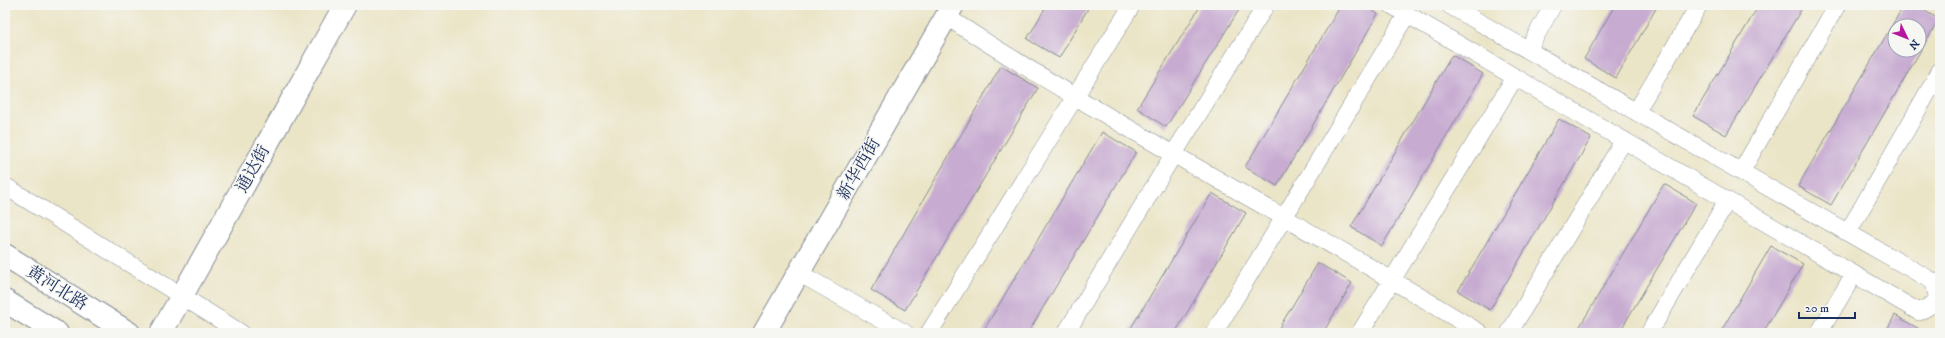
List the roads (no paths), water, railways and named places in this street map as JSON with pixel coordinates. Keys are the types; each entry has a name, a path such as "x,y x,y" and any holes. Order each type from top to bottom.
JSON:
{"main road":[{"name":"通达街","path":"161,333 345,5"},
{"name":"新华西街","path":"764,333 950,11"},
{"name":"黄河北路","path":"5,255 130,333"},
{"path":"5,301 57,333"}],"street":[{"path":"930,333 1132,5"},
{"path":"1066,333 1173,155 1266,5"},
{"path":"1391,5 1919,312 1938,301 1934,282 1449,5"},
{"path":"1528,50 1553,5"},
{"path":"1636,112 1699,5"},
{"path":"1742,172 1837,5"},
{"path":"950,11 1075,97 1173,155 1392,279 1480,333"},
{"path":"1214,333 1407,14"},
{"path":"1848,232 1940,71"},
{"path":"1360,333 1515,77"},
{"path":"1509,333 1624,140"},
{"path":"5,186 241,333"},
{"path":"1649,333 1727,200"},
{"path":"799,273 906,333"},
{"path":"1819,333 1854,274"}]}
